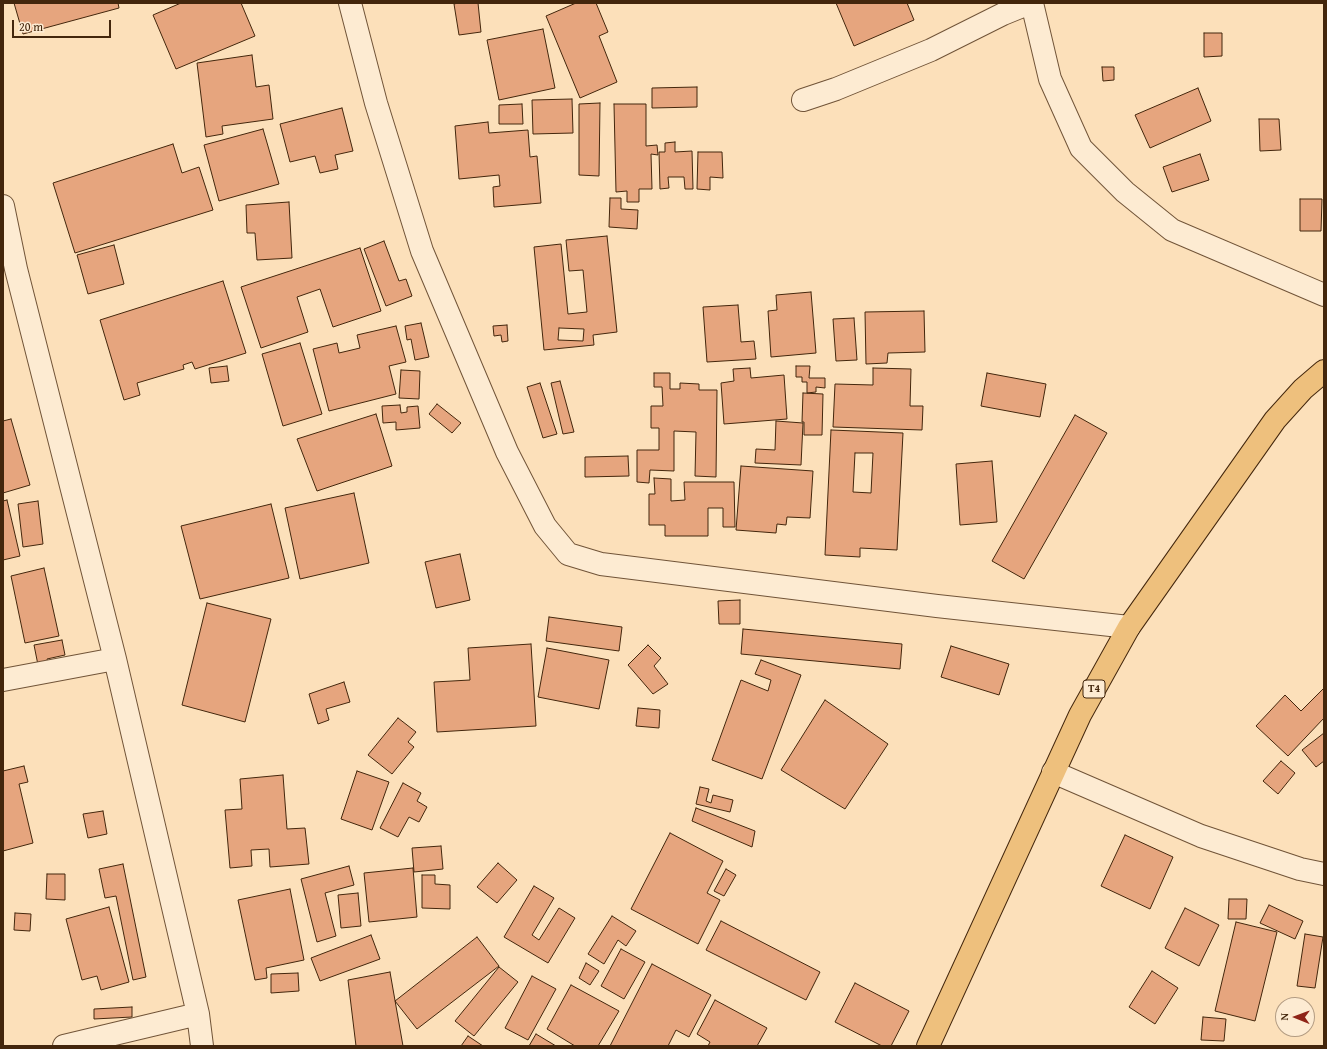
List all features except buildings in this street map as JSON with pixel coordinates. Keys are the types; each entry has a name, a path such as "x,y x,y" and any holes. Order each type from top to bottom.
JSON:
{"highway":[{"name":"T4","path":"928,1046 1080,715 1129,627 1275,420 1303,389 1324,371"}],"street":[{"path":"350,3 376,103 422,251 507,452 545,526 568,554 601,564 922,604 1129,627"},
{"path":"803,100 836,89 931,50 1003,14 1031,3 1050,79 1081,148 1125,192 1172,230 1324,295"},
{"path":"3,206 16,269 115,659 198,1014 202,1046"},
{"path":"3,680 115,659"},
{"path":"1053,772 1201,836 1300,869 1324,874"},
{"path":"64,1046 198,1014"}]}
